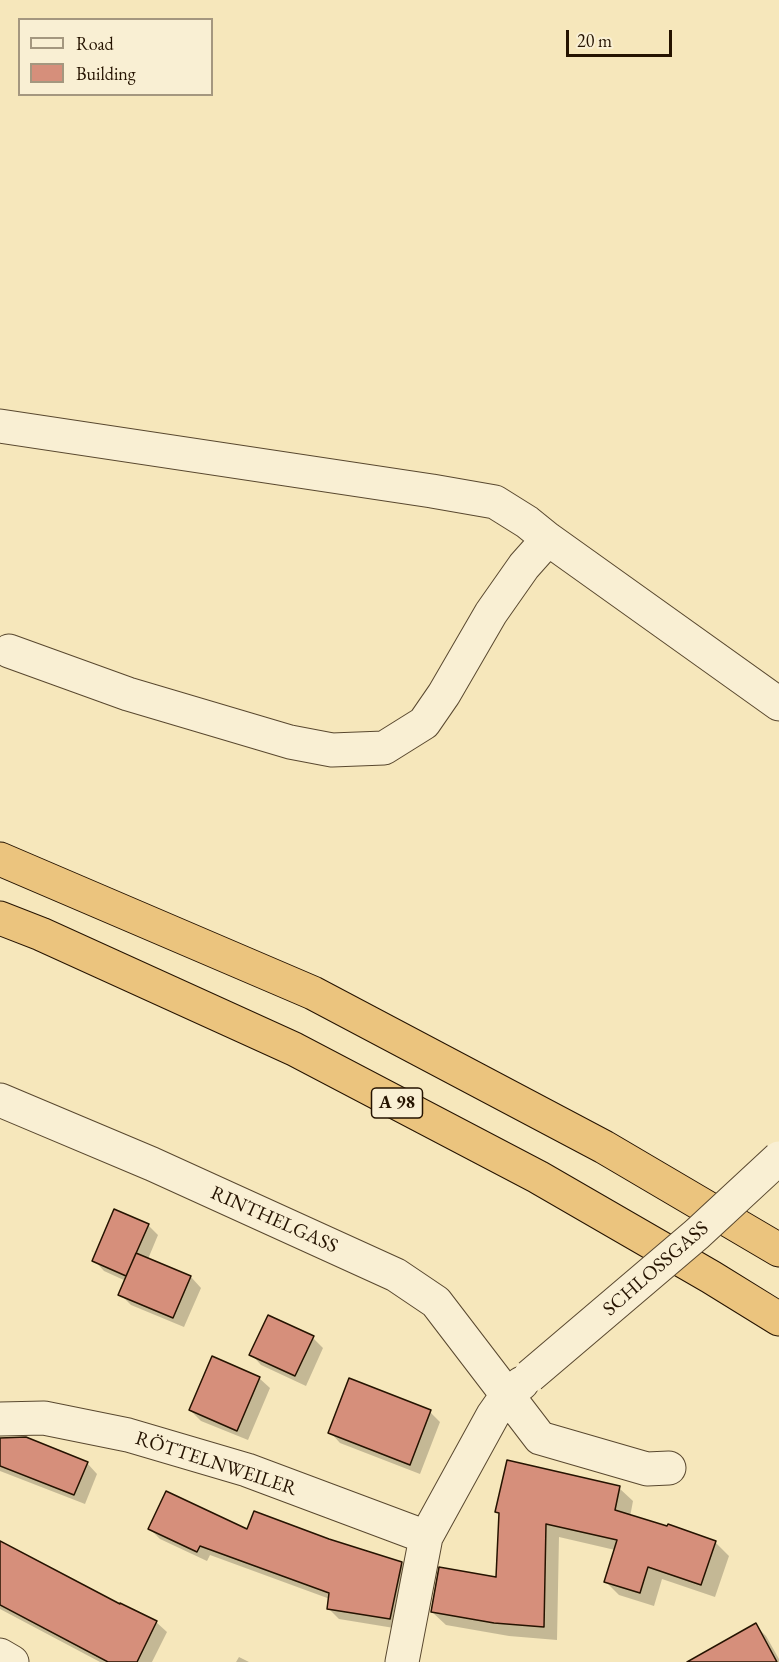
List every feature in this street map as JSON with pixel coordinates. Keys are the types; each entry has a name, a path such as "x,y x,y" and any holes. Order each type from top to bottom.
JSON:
{"highway":[{"path":"0,859 313,993 604,1147 779,1250"},
{"name":"A 98","path":"0,918 41,934 294,1049 538,1177 779,1319"}],"street":[{"path":"0,426 495,502 528,522 548,539 779,704"},
{"path":"9,651 128,694 290,742 332,750 384,748 423,723 444,693 491,613 524,566 548,539"},
{"name":"RINTHELGASS","path":"0,1100 152,1164 396,1275 436,1302 518,1386 540,1438 647,1469 669,1468"},
{"name":"SCHLOSSGASS","path":"518,1386 697,1234 779,1158"},
{"path":"402,1662 426,1537 493,1415 518,1386"},
{"name":"RÖTTELNWEILER","path":"0,1419 44,1418 128,1435 247,1470 426,1537"},
{"path":"0,1656 12,1662"}],"building":[{"path":"114,1209 149,1224 126,1276 92,1261"},
{"path":"136,1253 191,1276 173,1318 118,1295"},
{"path":"268,1315 314,1336 295,1376 249,1355"},
{"path":"212,1356 260,1377 237,1431 189,1410"},
{"path":"349,1378 431,1410 410,1465 328,1433"},
{"path":"26,1437 88,1462 74,1495 0,1466 0,1438"},
{"path":"507,1460 620,1486 615,1510 667,1526 668,1524 716,1541 701,1585 648,1567 640,1593 604,1582 617,1540 546,1524 544,1627 494,1623 431,1612 439,1567 496,1577 499,1513 495,1512"},
{"path":"166,1491 247,1529 254,1511 329,1539 402,1562 390,1619 327,1609 329,1593 200,1546 197,1552 148,1529"},
{"path":"0,1541 157,1621 137,1662 108,1662 0,1605"},
{"path":"756,1623 777,1662 687,1662"}]}
